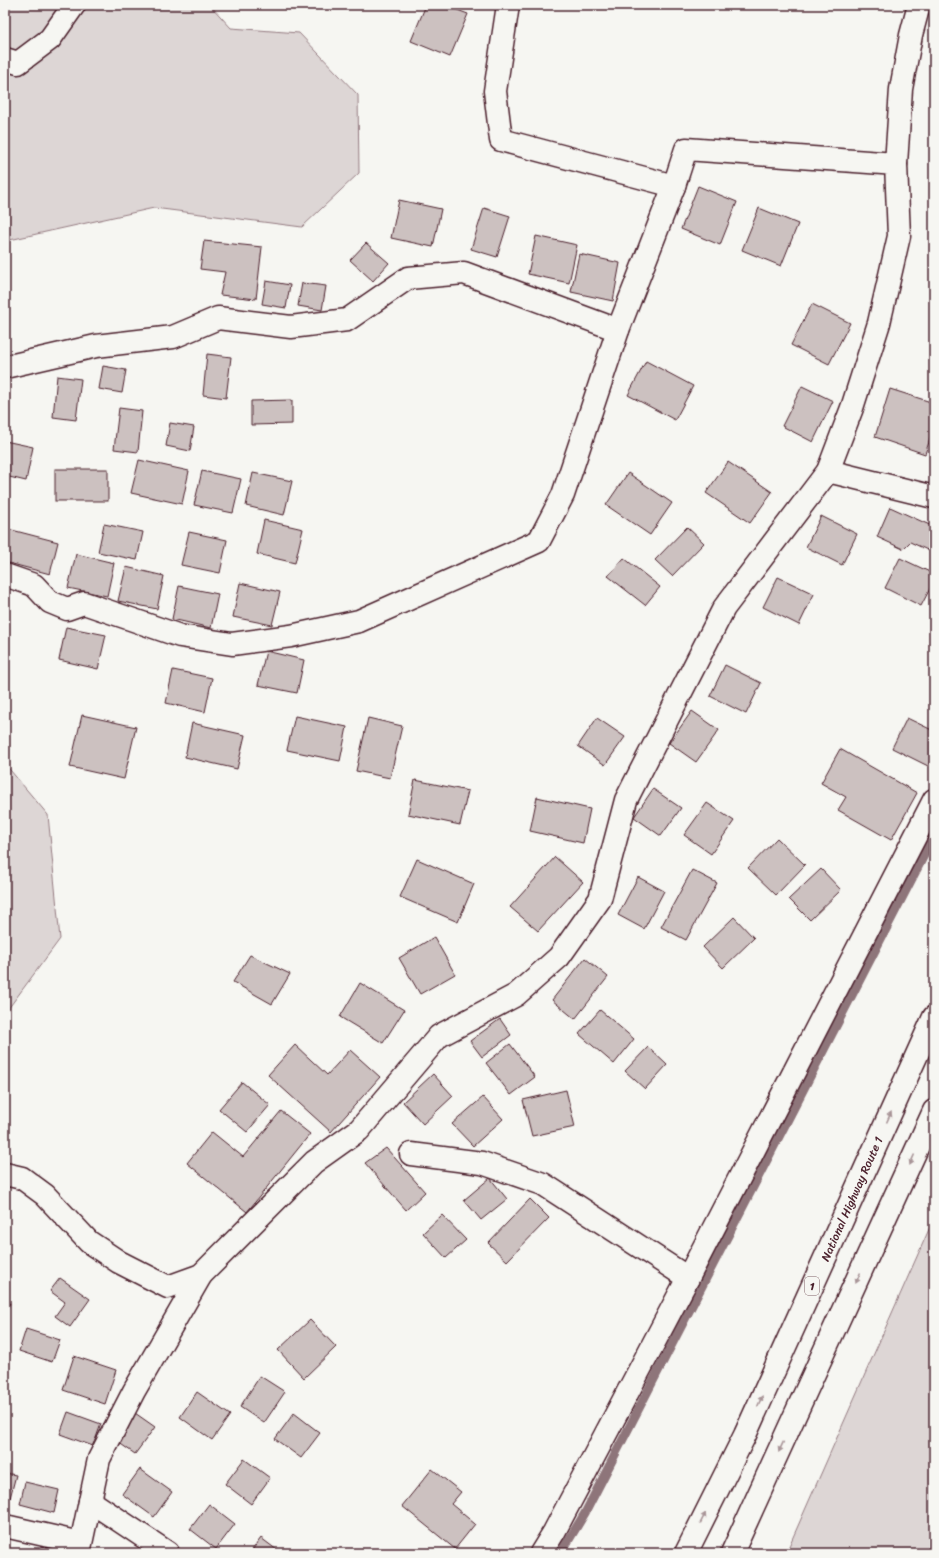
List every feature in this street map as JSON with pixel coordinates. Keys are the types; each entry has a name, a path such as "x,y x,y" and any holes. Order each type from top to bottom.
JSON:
{"main road":[{"path":"5,59 18,63 50,39 74,5"},
{"path":"508,5 495,91 501,140 674,186"},
{"path":"5,1526 80,1548 99,1459 134,1391 201,1275 314,1162 359,1130 439,1036 516,995 560,957 600,899 626,800 724,608 828,471 852,408 879,323 899,236 896,164 901,89 911,35 919,5"},
{"path":"5,575 34,585 50,602 67,609 84,603 180,636 232,644 291,636 359,621 539,541 563,495 618,330 674,186 686,149 896,164"},
{"path":"5,367 96,346 173,336 218,318 291,327 347,320 408,278 464,273 618,330"},
{"path":"828,471 934,497"},
{"path":"541,1553 557,1526 688,1278 934,800"},
{"name":"National Highway Route 1","path":"686,1553 745,1435 934,1017"},
{"path":"732,1553 934,1111"},
{"path":"410,1154 482,1163 543,1184 688,1278"},
{"path":"5,1174 22,1178 45,1195 89,1242 119,1262 168,1286 201,1275"},
{"path":"90,1501 168,1553"}],"shaded area":[{"path":"5,5 210,5 231,28 299,33 358,95 359,173 302,227 154,208 5,241"},
{"path":"5,764 48,815 60,939 5,1013"},
{"path":"934,1218 934,1553 786,1553"}],"building":[{"path":"426,5 444,5 468,14 450,57 411,41"},
{"path":"698,186 737,202 720,245 681,229"},
{"path":"399,200 441,209 433,247 391,238"},
{"path":"484,208 510,216 497,257 471,249"},
{"path":"759,208 798,224 781,266 742,250"},
{"path":"536,236 577,245 569,283 528,274"},
{"path":"204,241 262,247 256,299 220,295 225,272 200,269"},
{"path":"366,243 389,263 373,281 350,260"},
{"path":"579,254 620,263 613,301 571,292"},
{"path":"266,281 290,285 286,308 262,304"},
{"path":"302,283 326,286 322,310 298,306"},
{"path":"812,304 850,323 829,364 791,345"},
{"path":"207,354 231,357 226,398 203,395"},
{"path":"646,361 693,386 675,420 628,395"},
{"path":"103,366 126,370 122,393 99,389"},
{"path":"57,376 81,379 76,420 53,417"},
{"path":"802,386 833,401 813,442 782,426"},
{"path":"890,389 934,403 934,427 925,454 875,437"},
{"path":"292,400 292,424 251,425 251,401"},
{"path":"119,408 142,411 138,452 114,449"},
{"path":"170,423 194,427 190,451 166,446"},
{"path":"5,441 33,447 26,481 5,476"},
{"path":"139,460 189,471 182,504 131,493"},
{"path":"728,462 772,492 750,523 706,493"},
{"path":"55,469 108,469 108,501 55,501"},
{"path":"202,471 241,479 233,513 194,505"},
{"path":"253,473 292,481 284,515 246,506"},
{"path":"628,473 672,503 650,535 606,505"},
{"path":"890,507 934,527 934,553 910,542 903,549 877,537"},
{"path":"821,516 857,534 842,565 806,547"},
{"path":"264,520 303,529 295,563 257,554"},
{"path":"104,524 143,532 137,560 98,552"},
{"path":"687,527 704,543 672,576 655,560"},
{"path":"8,529 58,542 50,574 5,562 5,541"},
{"path":"189,532 227,540 220,573 181,565"},
{"path":"76,554 114,563 107,596 68,588"},
{"path":"624,558 660,587 645,605 608,576"},
{"path":"900,558 934,574 934,581 921,606 885,588"},
{"path":"126,567 164,576 157,609 118,601"},
{"path":"778,577 814,594 799,625 763,607"},
{"path":"240,583 280,592 272,625 233,617"},
{"path":"179,586 218,594 211,628 172,619"},
{"path":"66,627 106,635 98,669 59,660"},
{"path":"266,651 304,660 297,693 258,685"},
{"path":"725,665 761,683 746,714 710,696"},
{"path":"173,670 212,678 205,712 166,703"},
{"path":"692,711 719,730 696,762 669,743"},
{"path":"82,715 136,727 124,779 70,767"},
{"path":"295,716 347,727 340,761 287,750"},
{"path":"368,718 402,726 390,778 356,771"},
{"path":"597,718 625,737 605,765 578,746"},
{"path":"907,718 934,731 934,753 928,766 892,748"},
{"path":"192,723 245,735 237,769 185,757"},
{"path":"840,749 917,793 891,840 838,810 846,797 821,783"},
{"path":"415,780 468,791 460,825 408,814"},
{"path":"653,789 681,808 661,836 634,817"},
{"path":"537,797 590,809 583,843 530,831"},
{"path":"707,803 734,821 711,854 684,835"},
{"path":"777,838 805,865 776,895 748,868"},
{"path":"555,857 583,882 538,931 510,907"},
{"path":"417,859 474,884 458,922 400,897"},
{"path":"821,869 841,890 810,920 789,899"},
{"path":"692,870 717,883 686,940 661,927"},
{"path":"638,877 664,891 644,929 618,915"},
{"path":"734,917 754,938 723,968 703,947"},
{"path":"434,937 455,974 420,994 399,958"},
{"path":"250,955 290,974 272,1004 233,982"},
{"path":"585,958 608,977 575,1019 552,1000"},
{"path":"360,983 404,1010 383,1043 340,1017"},
{"path":"600,1010 634,1039 614,1064 579,1034"},
{"path":"500,1019 511,1035 482,1057 470,1041"},
{"path":"510,1044 535,1077 511,1095 486,1063"},
{"path":"295,1045 327,1075 350,1050 380,1077 331,1132 268,1075"},
{"path":"648,1047 667,1065 645,1089 625,1071"},
{"path":"433,1074 453,1096 423,1124 403,1102"},
{"path":"242,1082 270,1105 247,1132 219,1109"},
{"path":"566,1090 575,1127 532,1136 523,1100"},
{"path":"483,1097 503,1119 473,1146 452,1124"},
{"path":"281,1111 310,1134 247,1212 187,1163 212,1132 243,1157"},
{"path":"386,1148 425,1192 406,1210 365,1163"},
{"path":"490,1178 507,1199 481,1220 464,1200"},
{"path":"530,1199 549,1218 507,1261 488,1243"},
{"path":"442,1215 466,1240 446,1258 423,1233"},
{"path":"60,1278 90,1299 70,1327 55,1316 65,1302 50,1291"},
{"path":"5,1299 10,1303 5,1312"},
{"path":"310,1320 336,1347 304,1378 278,1350"},
{"path":"26,1329 60,1340 52,1362 19,1351"},
{"path":"74,1356 116,1370 105,1404 63,1390"},
{"path":"260,1376 285,1392 264,1423 240,1407"},
{"path":"197,1392 230,1415 212,1440 180,1417"},
{"path":"68,1412 101,1424 93,1446 60,1434"},
{"path":"135,1413 155,1427 135,1454 115,1440"},
{"path":"294,1413 320,1433 301,1458 275,1439"},
{"path":"244,1459 270,1478 251,1504 225,1484"},
{"path":"140,1469 172,1492 154,1517 122,1494"},
{"path":"432,1469 461,1492 451,1504 475,1524 455,1549 402,1506"},
{"path":"5,1473 16,1475 10,1498 5,1496"},
{"path":"25,1482 59,1490 54,1513 20,1504"},
{"path":"209,1504 235,1524 216,1549 190,1529"},
{"path":"261,1538 281,1553 250,1553"}],"waterway":[{"path":"561,1553 585,1513 934,836"}]}
